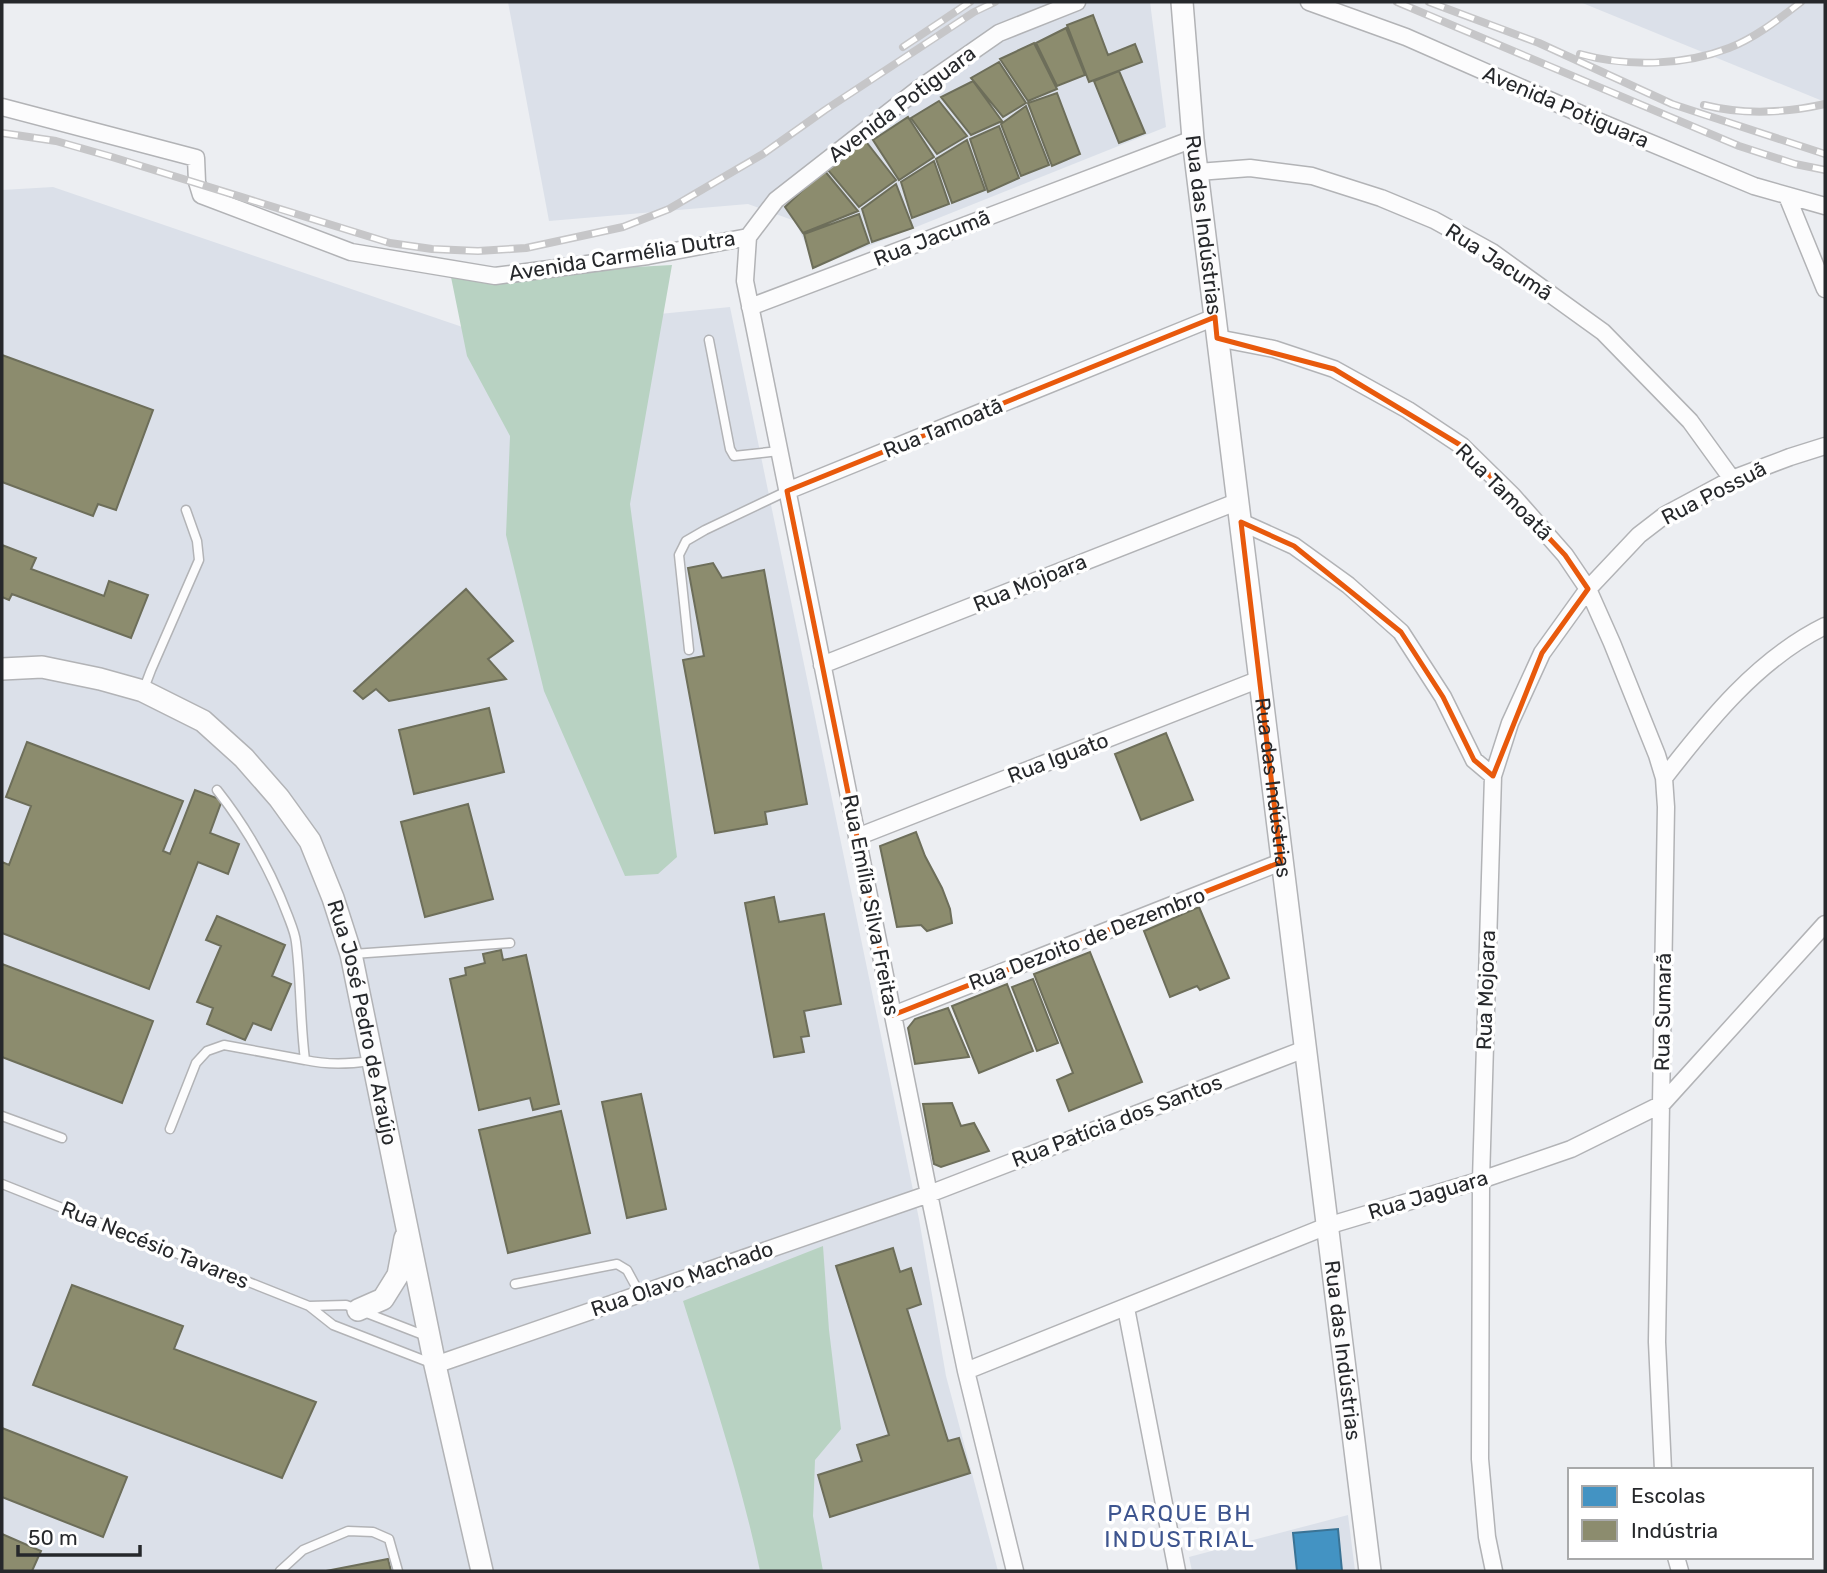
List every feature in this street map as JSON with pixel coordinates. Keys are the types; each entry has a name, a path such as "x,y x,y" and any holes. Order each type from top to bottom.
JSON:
{"street":[{"name":"Avenida Potiguara","path":"748,237 776,200 927,83 999,33 1077,2"},
{"name":"Rua das Indústrias","path":"1182,2 1193,139 1370,1571"},
{"name":"Avenida Potiguara","path":"1309,2 1406,37 1754,186 1825,206"},
{"name":"Avenida Carmélia Dutra","path":"2,107 196,158 197,183 201,195 351,252 495,276 648,256 748,237"},
{"name":"Rua Jacumã","path":"750,307 1193,139"},
{"name":"Rua Jacumã","path":"1198,172 1251,167 1312,176 1381,198 1434,220 1492,252 1603,332 1690,421 1732,479"},
{"path":"1787,196 1825,289"},
{"name":"Rua Emília Silva Freitas","path":"748,237 745,281 750,307 966,1371 1015,1571"},
{"name":"Rua Tamoatã","path":"787,491 1216,327 1334,369 1408,410 1462,446 1513,496 1565,555 1588,589 1639,710 1664,778"},
{"name":"Rua Possuã","path":"1493,776 1510,723 1542,653 1588,589 1639,535 1665,515 1732,479 1825,446"},
{"path":"1240,511 1348,585 1401,632 1443,697 1474,760 1493,776"},
{"name":"Rua Mojoara","path":"822,665 1240,511"},
{"path":"1664,778 1697,736 1741,688 1790,647 1825,625"},
{"name":"Rua José Pedro de Araújo","path":"2,668 42,667 144,691 202,721 244,758 279,798 310,841 333,898 351,954 435,1365 482,1571"},
{"name":"Rua Iguato","path":"857,837 1260,679"},
{"name":"Rua Mojoara","path":"1493,776 1481,1180 1480,1459 1487,1536 1494,1571"},
{"name":"Rua Sumarã","path":"1663,1468 1657,1342 1666,807 1664,778"},
{"name":"Rua Dezoito de Dezembro","path":"893,1015 1281,862"},
{"name":"Rua Jaguara","path":"966,1371 1327,1226 1481,1180 1571,1149 1662,1104 1825,924"},
{"name":"Rua Patícia dos Santos","path":"929,1194 1305,1049"},
{"name":"Rua Olavo Machado","path":"435,1365 929,1194"},
{"path":"358,1310 383,1298 398,1275 407,1229"},
{"path":"1126,1307 1177,1571"}],"lane":[{"path":"709,340 730,449 734,457 779,451"},
{"path":"689,650 678,555 686,541 787,491"},
{"path":"144,691 198,560 197,541 186,509"},
{"path":"217,790 237,815 264,861 296,939 305,1060"},
{"path":"351,954 510,943"},
{"path":"170,1129 196,1063 207,1051 224,1045 322,1064 372,1062"},
{"path":"2,1116 62,1138"},
{"name":"Rua Necésio Tavares","path":"2,1184 309,1306 333,1325 435,1365"},
{"path":"515,1284 617,1264 627,1270 640,1294"},
{"name":"Rua Necésio Tavares","path":"309,1306 346,1305 430,1338"},
{"path":"280,1571 303,1550 348,1531 373,1532 389,1539 398,1571"}],"highlighted area":[{"path":"1215,317 1217,338 1334,369 1462,446 1565,555 1588,589 1542,653 1493,776 1474,760 1443,697 1401,632 1294,546 1241,522 1281,862 893,1015 787,491"}],"shaded area":[{"path":"508,2 1150,2 1166,127 816,267 795,221 748,204 549,221"},
{"path":"1580,2 1825,2 1825,102"},
{"path":"53,187 477,332 730,307 919,1219 946,1376 998,1571 2,1571 2,190"},
{"path":"1348,1515 1355,1571 1192,1571 1189,1557"}],"green space":[{"path":"672,265 630,504 677,857 658,874 625,876 544,691 506,535 510,436 467,356 451,277"},
{"path":"823,1246 829,1330 841,1429 815,1460 813,1516 823,1571 760,1571 735,1469 683,1301"}],"building: Escolas":[{"path":"1338,1529 1342,1571 1297,1571 1293,1533"}],"building: Indústria":[{"path":"1093,15 1108,55 1135,44 1142,62 1089,82 1067,25"},
{"path":"1066,28 1085,75 1057,86 1036,43"},
{"path":"1034,43 1057,89 1028,101 1000,59"},
{"path":"999,62 1026,103 1003,117 971,78"},
{"path":"1119,71 1145,133 1119,143 1094,81"},
{"path":"973,81 1002,121 971,135 941,97"},
{"path":"1057,93 1080,154 1052,166 1028,103"},
{"path":"939,101 967,136 937,154 911,118"},
{"path":"1026,106 1049,165 1021,176 1001,124"},
{"path":"908,117 934,157 899,180 873,140"},
{"path":"999,126 1019,178 988,192 970,139"},
{"path":"864,139 896,180 859,207 827,169"},
{"path":"967,140 985,190 952,203 936,159"},
{"path":"934,161 949,204 912,218 901,182"},
{"path":"824,170 858,211 803,233 785,207"},
{"path":"896,184 913,228 872,242 862,209"},
{"path":"859,214 869,243 813,268 804,234"},
{"path":"2,355 153,410 116,510 98,504 93,516 2,482"},
{"path":"2,545 36,558 31,569 104,596 109,581 148,595 131,638 12,594 9,600 2,597"},
{"path":"713,563 722,578 764,570 807,804 765,812 767,824 715,833 683,660 704,656 688,568"},
{"path":"466,589 513,641 488,659 506,679 389,701 376,689 363,699 354,691"},
{"path":"489,708 504,772 414,794 399,730"},
{"path":"1166,733 1193,800 1141,820 1115,754"},
{"path":"27,742 183,801 163,851 170,854 195,790 222,800 210,833 239,844 228,874 198,862 149,989 2,933 2,862 9,865 31,806 6,797"},
{"path":"468,804 493,899 425,917 401,822"},
{"path":"916,832 942,888 952,923 927,931 921,925 897,927 880,846"},
{"path":"774,897 779,922 824,914 841,1004 804,1011 809,1036 801,1037 804,1052 774,1057 745,903"},
{"path":"1199,907 1229,978 1200,990 1197,986 1170,997 1144,931"},
{"path":"217,916 285,945 272,976 291,984 271,1030 253,1023 245,1040 207,1024 213,1008 197,1002 221,946 206,940"},
{"path":"501,950 503,960 526,955 559,1104 533,1110 530,1098 479,1110 450,979 466,975 465,968 485,963 483,954"},
{"path":"1090,952 1142,1082 1069,1111 1057,1080 1073,1073 1034,974"},
{"path":"2,964 153,1021 122,1103 2,1057"},
{"path":"1033,979 1058,1043 1037,1051 1012,987"},
{"path":"1007,984 1033,1051 979,1073 952,1006"},
{"path":"948,1008 969,1057 915,1064 908,1028 915,1019"},
{"path":"641,1094 666,1209 627,1218 602,1102"},
{"path":"952,1103 961,1126 974,1123 989,1151 941,1167 934,1164 923,1104"},
{"path":"561,1111 590,1233 508,1253 479,1130"},
{"path":"893,1248 900,1272 911,1268 921,1304 907,1309 948,1441 959,1438 970,1473 830,1517 818,1475 862,1461 857,1445 889,1435 836,1266"},
{"path":"72,1285 183,1326 174,1349 316,1402 282,1478 33,1385"},
{"path":"2,1428 127,1477 103,1537 2,1497"},
{"path":"2,1534 41,1551 32,1571 2,1571"},
{"path":"388,1559 391,1571 326,1571"}],"railway":[{"path":"903,47 970,2"},
{"path":"2,133 56,141 390,243 432,249 478,251 526,248 623,227 669,209 763,154 974,12 995,2"},
{"path":"1397,2 1739,146 1795,164 1825,170"},
{"path":"1429,2 1539,43 1672,104 1825,154"},
{"path":"1580,54 1636,63 1674,61 1711,54 1748,39 1801,2"},
{"path":"1704,105 1764,112 1825,104"}],"district":[{"name":"PARQUE BH INDUSTRIAL","path":"1180,1526"}]}
